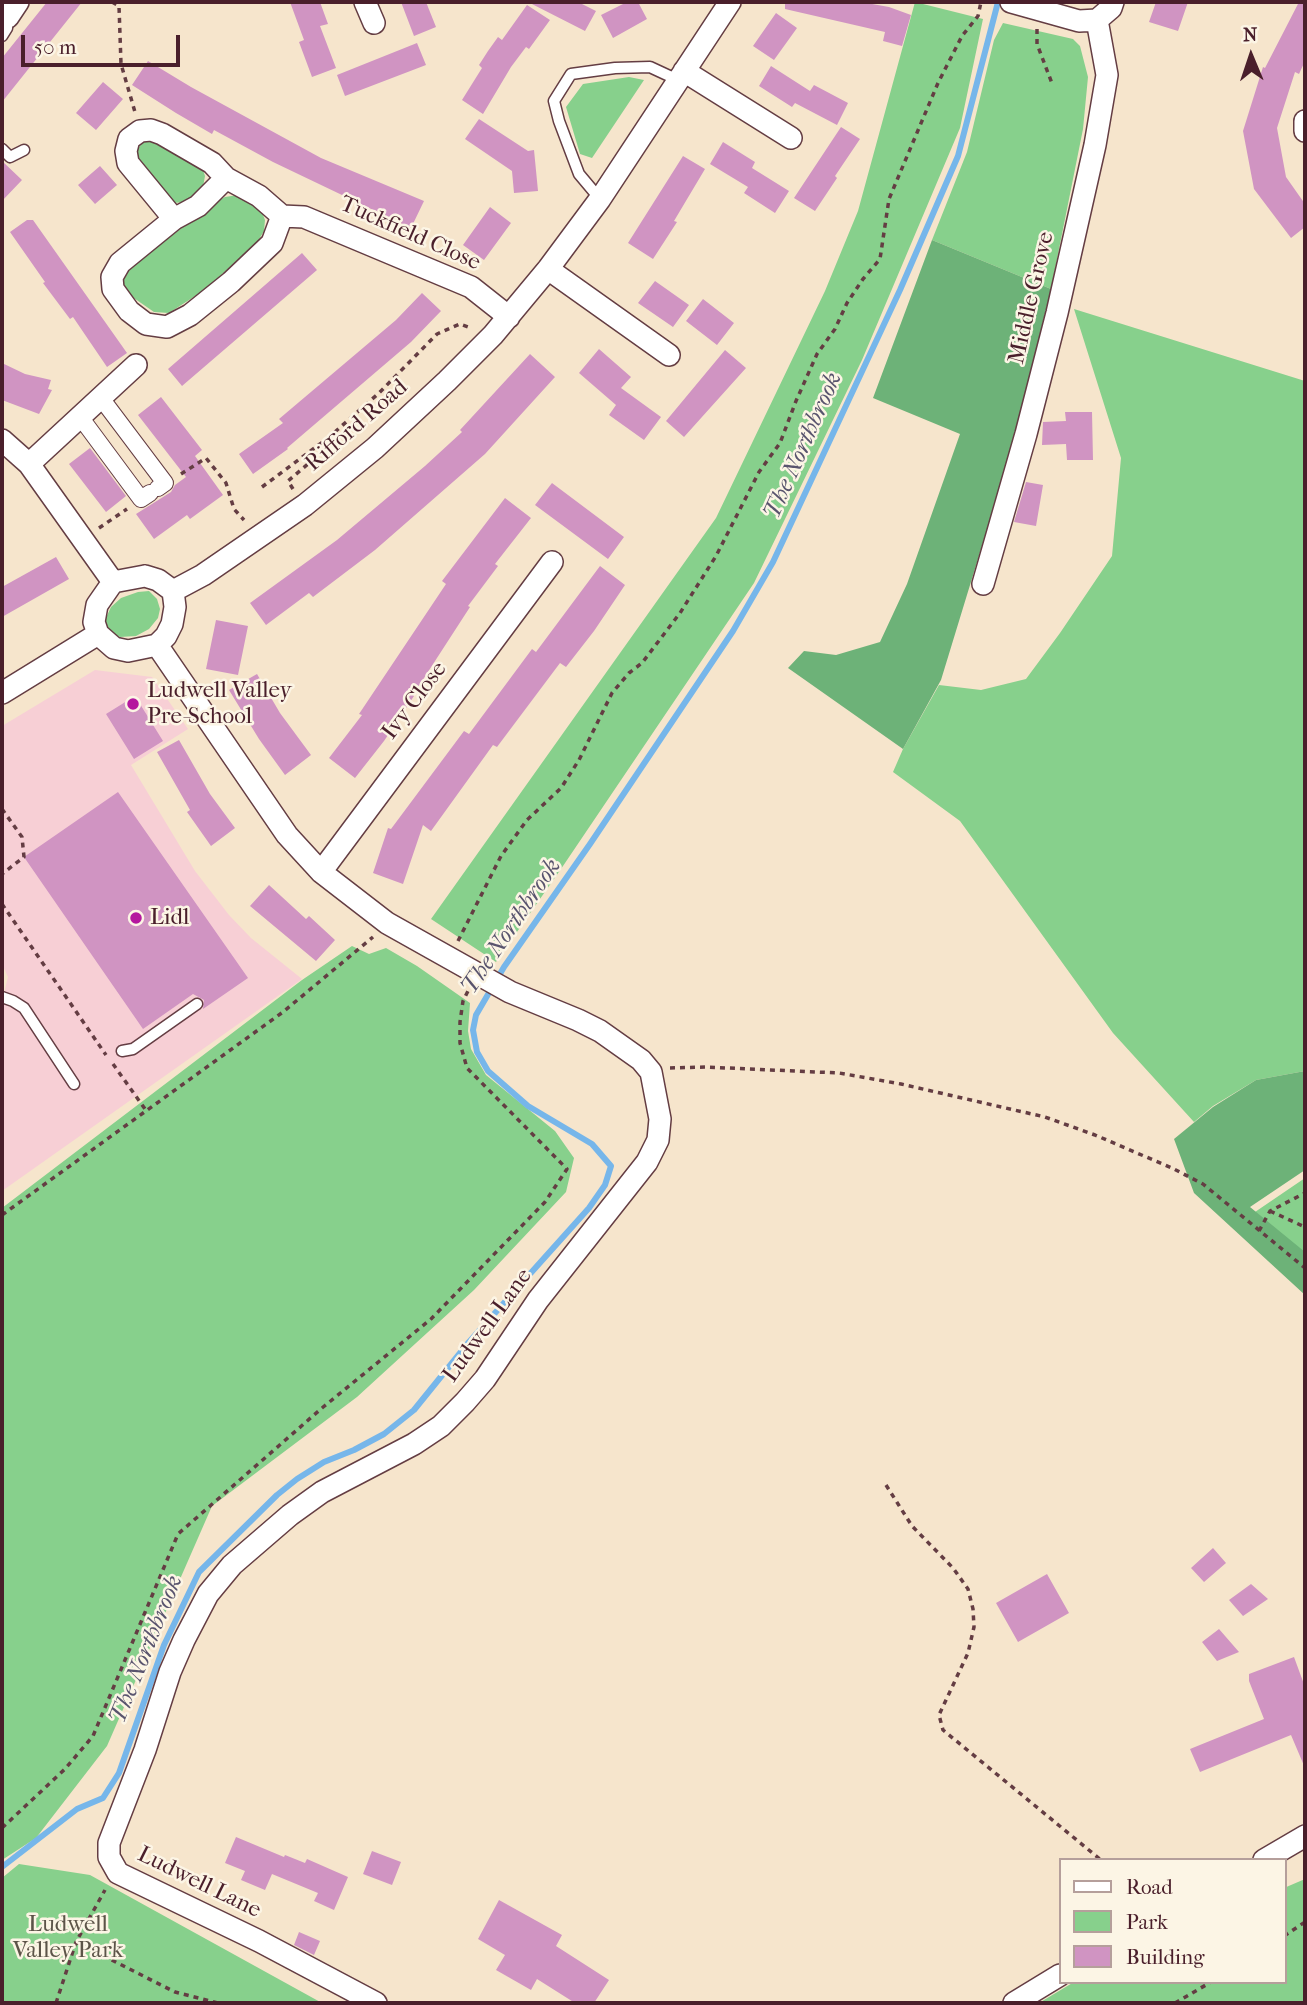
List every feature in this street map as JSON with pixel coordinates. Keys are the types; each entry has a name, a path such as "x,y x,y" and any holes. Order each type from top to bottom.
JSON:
{"street":[{"path":"365,2 374,23"},
{"name":"Rifford Road","path":"173,591 203,575 305,505 374,448 493,335 548,269 600,199 730,2"},
{"path":"1013,2 1079,21 1097,20 1111,8 1113,2"},
{"name":"Middle Grove","path":"984,584 1057,313 1095,145 1107,75 1097,20"},
{"path":"681,75 790,138"},
{"path":"1305,121 1305,131"},
{"name":"Tuckfield Close","path":"140,131 151,130 162,134 212,163 226,178 259,196 282,216 304,217 471,287 509,317"},
{"path":"140,131 129,139 126,151 128,163 174,219"},
{"path":"226,178 198,206 174,219 120,263 112,277 113,289 129,311 146,324 167,327 190,315 231,282 272,243 282,216"},
{"path":"548,269 669,355"},
{"path":"29,464 136,365"},
{"path":"101,398 154,491"},
{"path":"80,418 154,491"},
{"path":"2,440 29,464 113,582"},
{"name":"Ivy Close","path":"321,872 552,562"},
{"path":"145,576 158,580 173,591 175,607 172,624 157,645 128,651 114,648 98,634 94,622 97,605 113,582 145,576"},
{"path":"2,693 98,634"},
{"path":"157,645 287,835 321,872 387,923 510,992 600,1031 641,1060 652,1072"},
{"name":"Ludwell Lane","path":"376,2003 260,1941 118,1873 109,1857 109,1843 145,1750 170,1672 192,1621 208,1594 232,1565 290,1515 322,1492 389,1459 424,1438 441,1426 485,1379 538,1300 647,1162 658,1140 660,1119 652,1072"},
{"path":"1267,1858 1305,1836"},
{"path":"1014,2003 1058,1976"}],"lane":[{"path":"600,199 579,174 554,101 571,74 650,67 681,75"},
{"path":"2,149 10,157 24,150"},
{"path":"2,997 13,1000 24,1008 74,1084"},
{"path":"122,1051 133,1049 197,1004"}],"path":[{"path":"112,2 119,6 121,64 140,131"},
{"path":"449,959 501,856 527,820 561,788 579,760 612,693 629,673 642,663 680,614 716,556 758,472 780,443 817,354 835,329 847,303 863,279 880,260 889,199 938,83 962,36 978,16 981,2"},
{"path":"1041,9 1036,31 1037,44 1053,86"},
{"path":"262,487 328,438 379,393 437,334 460,324 493,335"},
{"path":"305,505 288,481 328,447 328,438"},
{"path":"154,491 206,458 226,483 234,509 259,538"},
{"path":"97,529 108,522"},
{"path":"2,809 22,837 24,857 2,874"},
{"path":"2,904 145,1110"},
{"path":"2,1215 283,1012 387,923"},
{"path":"2,1828 65,1769 93,1736 178,1534 322,1408 431,1319 545,1202 567,1169 467,1068 460,1043 460,1022 463,1001 478,974"},
{"path":"652,1072 668,1068 705,1066 839,1073 915,1087 1045,1117 1095,1135 1203,1184 1305,1268"},
{"path":"1259,1231 1270,1211 1305,1193"},
{"path":"1270,1211 1305,1227"},
{"path":"886,1485 912,1526 953,1568 968,1589 973,1609 974,1627 968,1653 939,1715 943,1730 1099,1858"},
{"path":"56,2003 76,1942 110,1881 118,1873"},
{"path":"1286,1935 1305,1922"},
{"path":"76,1942 175,1992 218,2003"},
{"path":"1175,2003 1207,1984"}],"shaded area":[{"path":"95,670 152,677 188,729 131,765 195,871 229,915 251,938 302,979 2,1191 2,1001 8,977 2,964 2,726"}],"green space":[{"path":"915,2 983,19 960,128 862,360 754,583 496,962 431,919 716,518 825,291 858,211"},
{"path":"1003,23 1073,39 1080,46 1088,77 1083,129 1051,289 932,240 967,152 994,40"},
{"path":"629,77 644,80 592,158 580,154 566,107 583,84"},
{"path":"155,139 201,164 205,176 198,195 186,202 173,203 141,170 135,152 144,141"},
{"path":"238,195 260,207 265,220 264,231 258,241 206,289 169,313 154,312 128,294 121,281 125,271 213,204 225,197"},
{"path":"932,240 1051,289 1010,454 941,680 903,749 788,668 804,651 836,655 880,642 907,584 960,434 873,398"},
{"path":"1074,309 1305,381 1305,1071 1256,1080 1213,1106 1194,1122 1113,1033 960,821 893,772 939,685 981,690 1026,679 1112,556 1121,458"},
{"path":"149,591 157,599 160,609 158,618 149,629 136,636 120,637 109,632 105,620 111,607 121,598"},
{"path":"352,946 369,954 386,948 470,1003 468,1031 471,1049 486,1075 555,1131 574,1158 566,1192 474,1290 357,1397 212,1506 107,1746 36,1838 2,1860 2,1208 302,980"},
{"path":"1305,1071 1305,1170 1250,1207 1305,1252 1305,1295 1194,1193 1174,1139 1213,1107 1256,1080"},
{"path":"1305,1178 1305,1256 1255,1212"},
{"name":"Ludwell Valley Park","path":"19,1864 90,1875 322,2003 2,2003 2,1878"},
{"path":"1305,1879 1305,2003 1039,2003 1071,1984 1286,1984 1286,1887"}],"building":[{"path":"47,2 82,2 2,102 2,58"},
{"path":"290,2 320,2 328,24 320,26 336,68 312,77 299,42 304,40"},
{"path":"401,2 426,2 436,27 414,36"},
{"path":"528,2 578,2 596,11 585,31"},
{"path":"627,2 638,2 647,19 613,38 601,15"},
{"path":"785,2 861,2 889,7 911,15 902,46 883,41 885,32 785,9"},
{"path":"1156,2 1188,2 1178,31 1149,22"},
{"path":"1299,2 1305,2 1305,61 1299,74 1295,72 1277,128 1286,177 1305,204 1305,227 1291,238 1254,189 1243,131 1263,67 1265,68"},
{"path":"527,5 550,20 529,49 526,47 511,67 483,114 462,100 482,68 479,65 488,51 498,37 502,40"},
{"path":"776,13 797,28 774,60 753,46"},
{"path":"417,43 426,65 345,96 337,75"},
{"path":"148,61 321,158 424,201 411,228 273,162 214,130 212,134 176,113 132,85"},
{"path":"771,66 810,91 814,85 848,103 837,125 795,103 792,107 759,86"},
{"path":"103,82 123,99 96,130 76,113"},
{"path":"479,119 528,151 534,150 538,191 514,193 512,171 465,139"},
{"path":"841,127 860,139 815,211 794,198"},
{"path":"723,142 755,162 752,168 789,191 775,213 744,193 748,187 710,164"},
{"path":"683,156 705,169 674,221 677,222 653,259 628,243"},
{"path":"2,161 22,180 2,201"},
{"path":"100,166 117,185 95,204 78,185"},
{"path":"490,207 511,223 484,260 463,245"},
{"path":"27,220 33,220 127,353 107,367 73,317 70,319 43,283 45,282 10,232"},
{"path":"302,253 317,270 182,386 168,369"},
{"path":"655,281 689,305 673,327 638,303"},
{"path":"422,293 441,311 411,342 288,449 253,474 239,454 283,423 279,419 396,320"},
{"path":"703,299 734,323 717,345 686,321"},
{"path":"599,349 631,377 621,388 661,417 644,440 609,415 616,405 579,373"},
{"path":"725,350 746,368 684,437 666,421"},
{"path":"530,354 555,377 485,454 375,550 313,597 309,593 266,625 250,603 337,540 425,466 462,432 460,430"},
{"path":"2,363 25,374 51,380 48,389 52,390 39,414 2,400"},
{"path":"161,397 202,450 195,456 223,495 190,519 187,515 154,539 136,514 171,492 175,485 186,477 138,415"},
{"path":"1065,412 1092,412 1093,460 1067,460 1066,444 1042,445 1043,422 1066,421"},
{"path":"90,448 126,496 106,512 69,464"},
{"path":"1026,482 1043,485 1036,526 1014,522"},
{"path":"552,483 624,537 608,559 535,505"},
{"path":"505,498 531,518 495,564 498,566 468,606 470,607 414,696 355,778 329,758 362,715 359,714 446,584 442,581"},
{"path":"56,557 69,579 2,617 2,587"},
{"path":"600,566 625,585 594,631 566,667 560,663 497,747 493,745 431,831 423,825 403,884 373,873 388,828 391,829 464,731 469,734 532,649 536,652"},
{"path":"216,620 248,626 238,675 206,669"},
{"path":"257,674 280,713 311,755 285,775 229,690"},
{"path":"135,696 163,741 134,759 106,714"},
{"path":"179,740 210,794 235,828 211,846 187,812 190,810 157,752"},
{"name":"Lidl","path":"118,792 248,978 203,1009 204,1000 193,994 143,1029 24,857"},
{"path":"269,885 306,919 309,916 335,940 316,961 250,906"},
{"path":"1213,1548 1226,1563 1204,1582 1191,1568"},
{"path":"1047,1574 1069,1613 1018,1642 996,1603"},
{"path":"1251,1584 1268,1599 1243,1616 1229,1600"},
{"path":"1219,1629 1239,1652 1217,1661 1202,1642"},
{"path":"1294,1657 1305,1687 1305,1768 1291,1735 1200,1772 1190,1749 1264,1719 1249,1681 1249,1674"},
{"path":"236,1837 284,1857 285,1855 305,1863 307,1859 348,1877 334,1910 314,1901 318,1893 272,1874 265,1890 241,1880 245,1871 225,1863"},
{"path":"372,1851 401,1862 392,1885 363,1874"},
{"path":"499,1900 562,1935 556,1946 609,1980 594,2003 575,2003 537,1979 531,1990 496,1970 505,1955 478,1939"},
{"path":"299,1932 320,1941 314,1955 294,1945"}],"waterway":[{"name":"The Northbrook","path":"2,1867 77,1809 103,1798 119,1773 164,1645 199,1572 277,1495 297,1479 324,1462 384,1434 414,1410 469,1342 589,1208 605,1185 611,1166 592,1144 528,1106 488,1071 477,1052 473,1030 476,1015 504,967 733,631 773,562 900,290 958,156 998,2"}],"place":[{"name":"Ludwell Valley Pre-School","path":"133,704"},
{"name":"Lidl","path":"136,918"}]}
